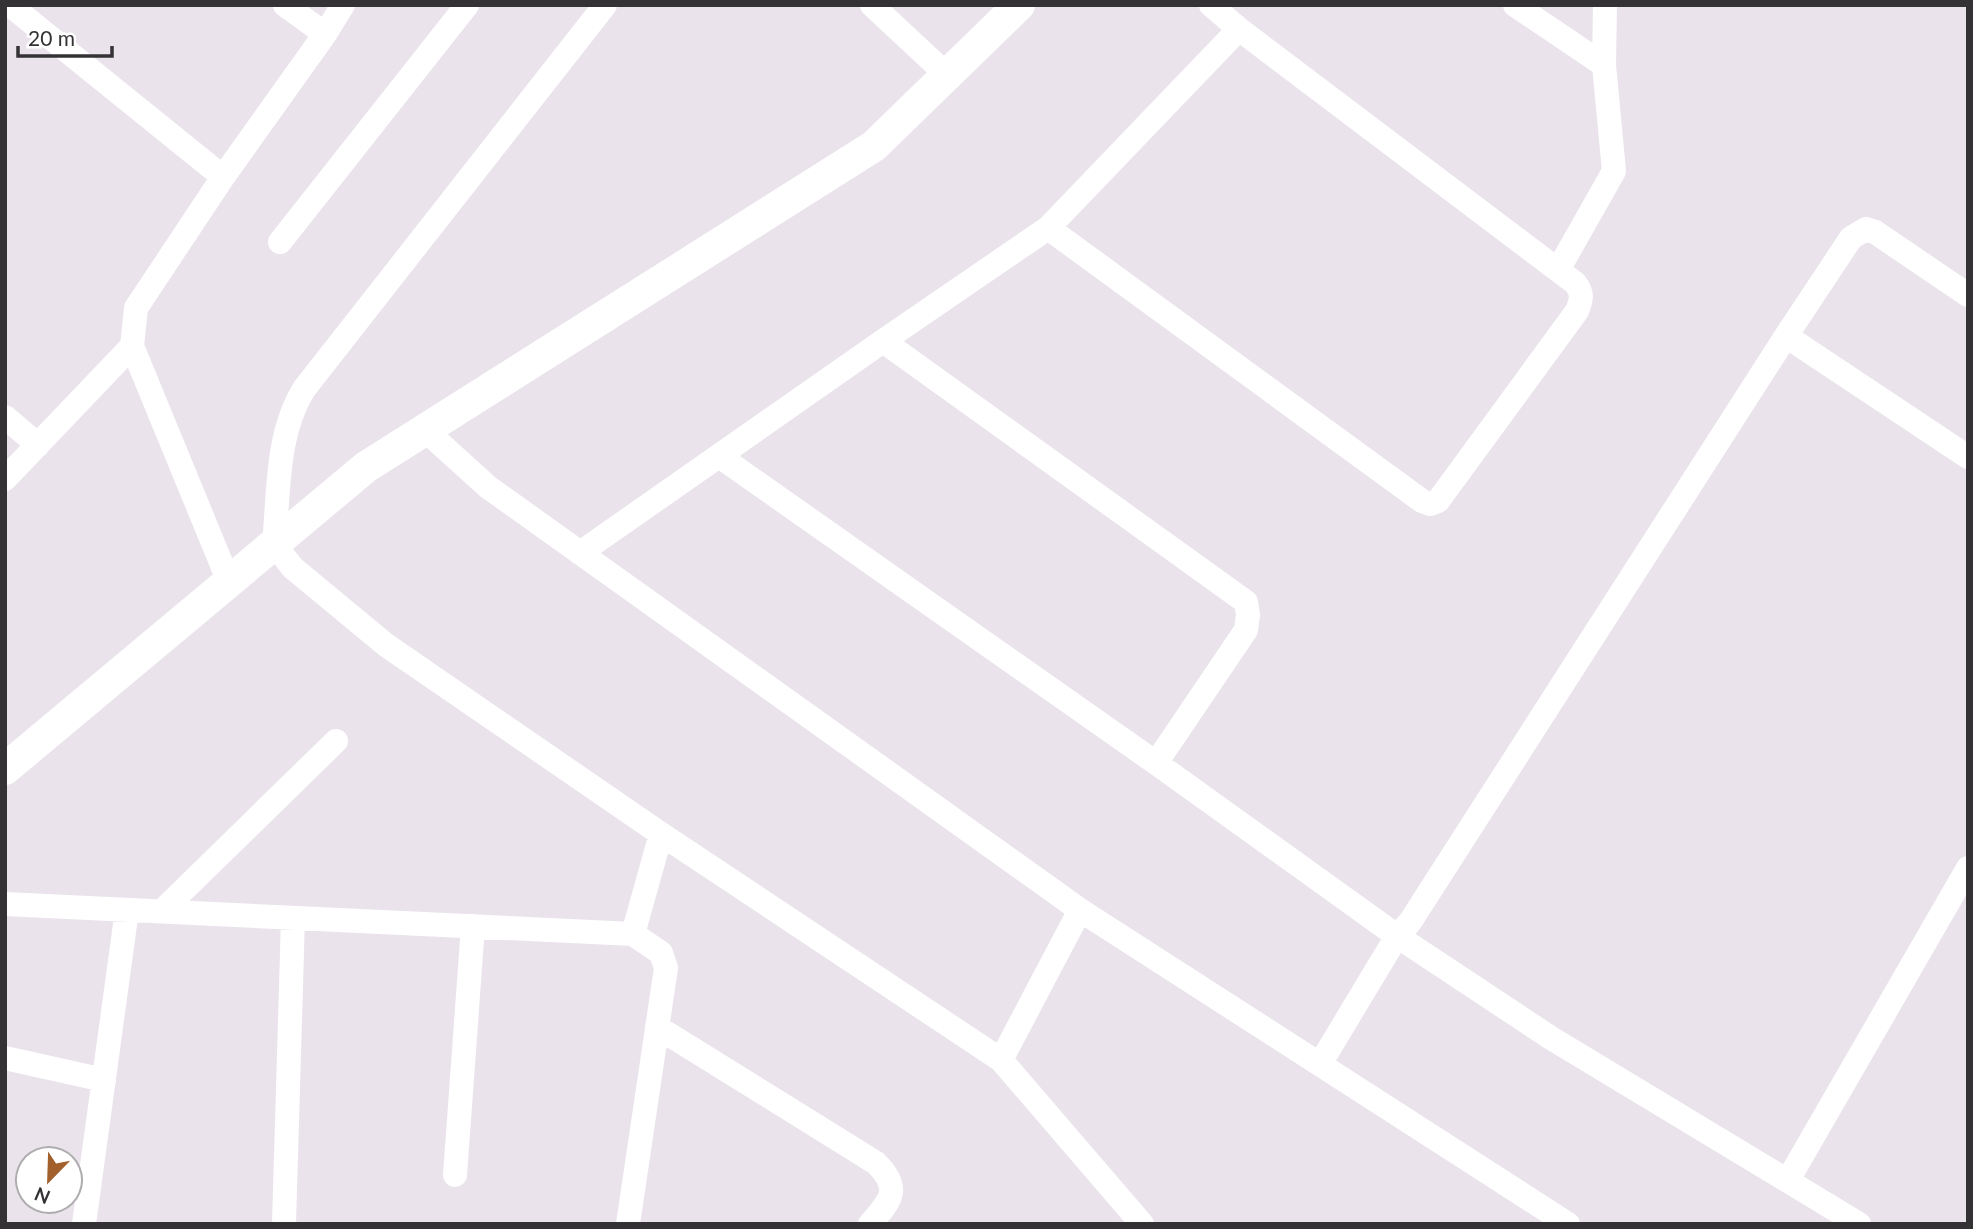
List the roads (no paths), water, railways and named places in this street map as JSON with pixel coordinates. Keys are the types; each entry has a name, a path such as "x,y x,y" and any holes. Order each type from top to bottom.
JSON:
{"street":[{"path":"10,5 223,177"},
{"path":"285,5 325,34"},
{"path":"229,582 132,346 136,308 343,5"},
{"path":"280,242 467,5"},
{"path":"872,5 947,75"},
{"path":"5,769 366,467 874,146 1019,5"},
{"path":"1048,228 1422,501 1430,504 1438,501 1577,311 1582,301 1581,291 1575,283 1211,5"},
{"path":"1515,5 1604,65"},
{"path":"1558,270 1614,171 1604,65 1605,5"},
{"path":"596,8 312,378 294,406 284,444 274,544 293,568 386,645 661,834 1001,1060 1133,1221"},
{"path":"580,553 1048,228 1239,29"},
{"path":"1320,1064 1397,936 1410,922 1851,238 1866,229 1875,232 1968,295"},
{"path":"1786,335 1968,457"},
{"path":"883,341 1245,601 1248,615 1246,630 1156,763"},
{"path":"5,479 132,346"},
{"path":"5,417 38,445"},
{"path":"425,430 488,487 1080,910 1567,1224"},
{"path":"719,456 1397,936 1551,1038 1788,1180 1832,1215 1860,1224"},
{"path":"162,911 336,740"},
{"path":"634,934 661,834"},
{"path":"1788,1180 1968,868"},
{"path":"5,904 634,934 662,953 666,968 628,1224"},
{"path":"85,1224 128,910"},
{"path":"1001,1060 1080,910"},
{"path":"284,1224 293,918"},
{"path":"455,1175 473,926"},
{"path":"657,1027 876,1163 887,1174 893,1188 888,1202 870,1224"},
{"path":"5,1058 104,1080"}]}
